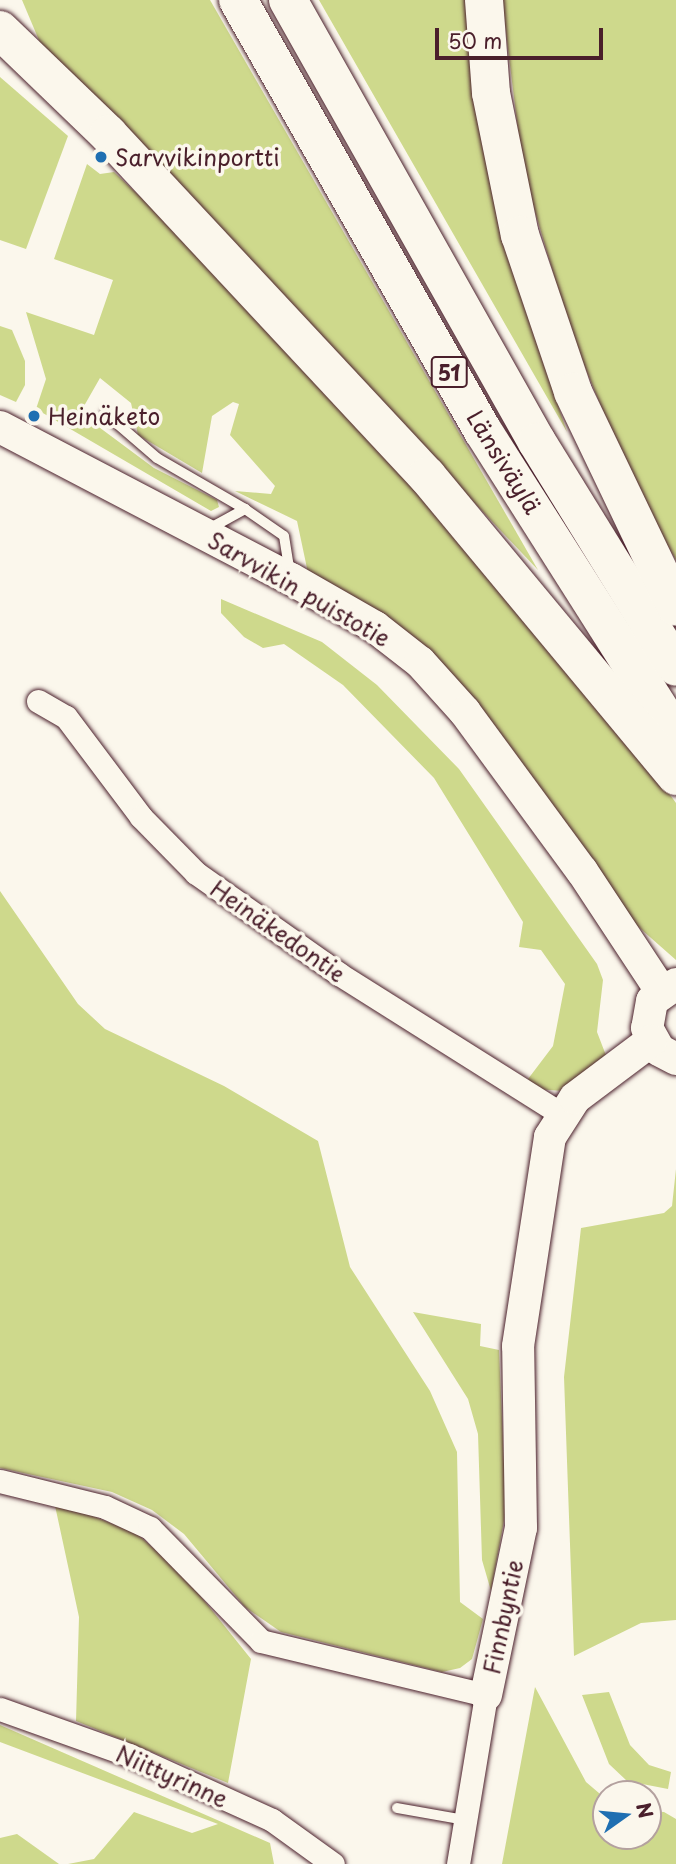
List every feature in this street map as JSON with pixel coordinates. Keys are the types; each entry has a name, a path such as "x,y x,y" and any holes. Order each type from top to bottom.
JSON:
{"highway":[{"name":"Länsiväylä","path":"238,0 483,431 676,735"},
{"name":"Länsiväylä","path":"288,0 537,442 676,667"},
{"path":"484,0 491,93 520,235 573,392 676,607"},
{"path":"0,30 108,134 427,476 676,776"}],"main road":[{"name":"Sarvvikin puistotie","path":"0,427 291,579 375,627 419,662 465,712 669,987"},
{"path":"560,1114 664,1050 647,1014 669,987"},
{"name":"Finnbyntie","path":"486,1695 521,1528 518,1346 550,1136 560,1114"}],"street":[{"name":"Heinäkedontie","path":"38,701 66,717 141,817 196,873 260,923 560,1114"},
{"name":"Finnbyntie","path":"0,1481 104,1507 150,1528 261,1641 486,1695"},
{"path":"457,1864 486,1695"},
{"name":"Niittyrinne","path":"0,1709 129,1755 272,1819 333,1864"}],"lane":[{"path":"106,414 157,458 245,509 284,536 291,579"},
{"path":"202,533 245,509"},
{"path":"397,1808 465,1820"}],"green space":[{"path":"22,0 210,0 538,570 41,45"},
{"path":"319,0 465,0 476,111 500,233 567,432"},
{"path":"502,0 676,0 676,560 637,494 571,333 523,171"},
{"path":"0,77 68,136 26,249 0,240"},
{"path":"87,164 100,174 114,172 185,239 450,519 635,747 676,803 676,960 634,923 503,739 308,573 297,521 235,491 271,494 275,486 230,435 239,404 233,402 212,416 202,473 138,435 131,403 100,378 80,413 154,468 217,500 219,507 211,511 36,409 46,379 26,312 94,335 113,280 54,259"},
{"path":"0,326 12,330 25,361 25,385 16,402 0,395"},
{"path":"221,599 322,642 377,685 459,769 597,964 603,980 597,1032 607,1058 564,1091 534,1089 528,1079 553,1046 565,984 541,950 519,947 523,922 434,778 343,685 284,644 263,648 244,637 221,613"},
{"path":"0,891 78,1004 105,1029 224,1086 318,1141 350,1267 430,1391 457,1452 460,1602 483,1619 472,1659 460,1668 442,1672 281,1632 245,1607 184,1534 152,1510 112,1492 0,1468"},
{"path":"676,1169 676,1620 641,1623 574,1656 564,1377 581,1228 664,1213 672,1206"},
{"path":"413,1312 481,1324 480,1346 499,1350 506,1510 491,1591 482,1560 478,1434 468,1399"},
{"path":"54,1501 136,1533 182,1573 251,1659 228,1783 76,1721 79,1617"},
{"path":"535,1687 586,1782 592,1787 592,1850 662,1850 664,1812 676,1819 676,1864 502,1864"},
{"path":"609,1692 630,1745 649,1765 671,1772 668,1789 662,1788 662,1780 626,1780 609,1764 582,1695"},
{"path":"0,1725 270,1843 274,1864 68,1864 94,1859 134,1812 192,1833 218,1824 0,1742"},
{"path":"17,1834 59,1864 0,1864 0,1838"}],"place":[{"name":"Sarvvikinportti","path":"101,157"},
{"name":"Heinäketo","path":"34,416"}]}
